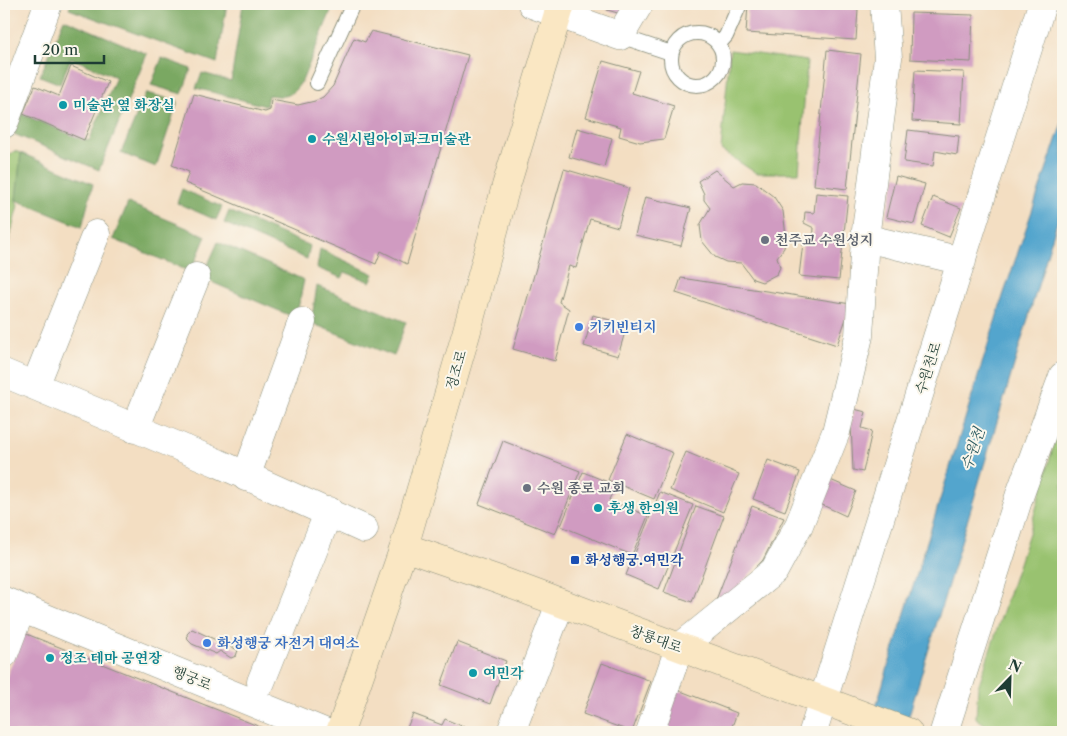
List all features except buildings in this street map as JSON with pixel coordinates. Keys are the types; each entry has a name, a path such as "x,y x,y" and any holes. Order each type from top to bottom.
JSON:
{"street":[{"path":"4,124 48,4"},
{"path":"532,4 560,9 620,36 639,4"},
{"path":"650,732 679,648 774,571 799,525 836,432 859,336 865,238 888,58 884,4"},
{"name":"수원천로","path":"813,732 1042,4"},
{"name":"정조로","path":"340,732 404,547 466,334 506,186 560,9"},
{"path":"35,386 96,234"},
{"path":"865,238 962,261"},
{"path":"135,429 196,277"},
{"path":"246,477 302,322"},
{"path":"4,373 329,511 364,529"},
{"path":"944,732 1020,494 1063,376"},
{"path":"261,682 329,511"},
{"name":"창룡대로","path":"404,547 499,580 908,732"},
{"path":"511,732 560,604"},
{"path":"4,654 13,605"},
{"name":"행궁로","path":"13,605 324,732"}],"lane":[{"path":"317,83 353,4"},
{"path":"719,44 732,24 740,4"},
{"path":"688,34 705,34 719,44 723,52 722,69 717,76 702,85 693,85 678,77 671,61 671,52 680,38 688,34"},
{"path":"620,36 671,52"}],"green space":[{"path":"71,4 227,4 217,63 69,9"},
{"path":"243,4 334,4 302,81 288,95 268,95 266,106 196,88 202,73 231,81"},
{"path":"64,19 147,54 99,170 14,134 22,114 89,141 116,77 71,58 60,84 40,76"},
{"path":"730,50 807,61 799,173 756,173 721,150"},
{"path":"162,58 191,69 182,94 151,85"},
{"path":"146,93 178,101 156,167 121,153"},
{"path":"14,151 21,153 16,200 18,205 4,261 4,161"},
{"path":"21,153 93,184 82,227 16,200"},
{"path":"182,189 222,207 216,220 177,203"},
{"path":"128,203 206,236 191,272 113,239"},
{"path":"229,211 310,246 307,259 224,223"},
{"path":"218,242 304,280 296,318 202,278"},
{"path":"320,249 374,274 370,282 345,272 342,278 317,268"},
{"path":"317,286 406,322 394,356 311,323"},
{"path":"1063,412 1063,732 996,732 976,718 978,687 1030,530"}],"water":[{"name":"수원천","path":"1063,120 1063,202 904,732 868,732 1003,296"}],"place":[{"name":"미술관 옆 화장실","path":"63,105"},
{"name":"수원시립아이파크미술관","path":"312,139"},
{"name":"천주교 수원성지","path":"765,240"},
{"name":"키키빈티지","path":"579,327"},
{"name":"수원 종로 교회","path":"527,488"},
{"name":"후생 한의원","path":"598,508"},
{"name":"화성행궁.여민각","path":"575,560"},
{"name":"화성행궁 자전거 대여소","path":"207,643"},
{"name":"정조 테마 공연장","path":"50,658"},
{"name":"여민각","path":"473,673"}]}
